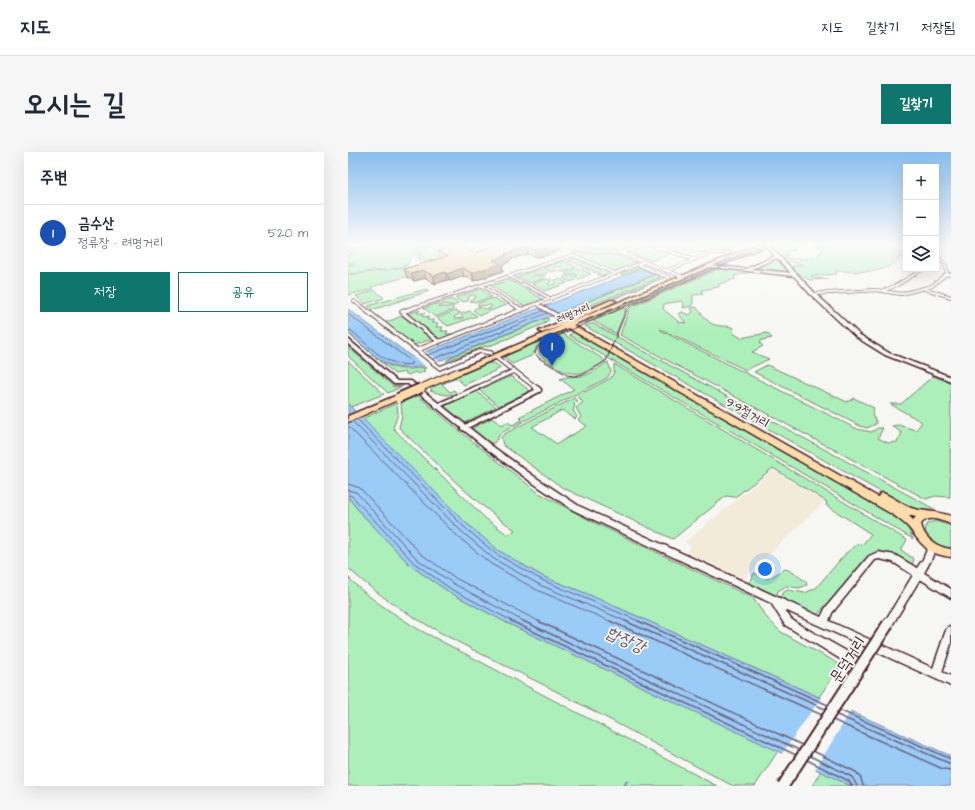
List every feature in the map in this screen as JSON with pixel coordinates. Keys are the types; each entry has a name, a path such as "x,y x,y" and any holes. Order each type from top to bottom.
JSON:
{"highway":[{"name":"려명거리","path":"348,419 396,396 569,323 679,274"},
{"name":"려명거리","path":"569,323 693,274"},
{"name":"9·9절거리","path":"569,323 908,511 939,516 951,520"},
{"name":"9·9절거리","path":"569,323 893,510 904,517 932,547"},
{"name":"려명거리","path":"348,413 385,401"},
{"path":"916,529 918,520 926,515"},
{"path":"932,547 951,552"}],"street":[{"path":"439,342 402,312 516,274"},
{"path":"417,350 616,274"},
{"path":"660,274 670,278"},
{"path":"672,274 683,278"},
{"path":"781,274 795,275 848,327 870,344 887,354 951,379"},
{"path":"882,291 897,285 915,274"},
{"path":"813,294 882,291 894,294 932,286 949,274"},
{"path":"509,276 551,299"},
{"path":"481,285 522,310"},
{"path":"923,289 951,298"},
{"path":"354,301 440,368 476,353 494,355 539,390 463,428"},
{"path":"537,304 569,323"},
{"path":"348,342 396,383 409,382 463,428 540,486 576,508 823,624 951,681"},
{"path":"437,406 513,369"},
{"name":"문덕거리","path":"783,786 862,666 919,574 932,547"},
{"path":"823,624 829,610 872,558 878,555 895,559 951,594"},
{"path":"774,600 784,613 788,622 862,666"},
{"path":"936,674 951,630"}],"shaded area":[{"path":"773,470 824,502 742,580 686,554 691,546 685,542"}],"green space":[{"path":"408,274 411,275 371,287 373,289 348,295 348,275"},
{"path":"527,274 546,274 544,275 534,274 531,276 544,276 545,278 530,283 518,277"},
{"path":"565,274 591,274 570,282 563,278 566,276 578,276 576,274 566,275"},
{"path":"598,274 613,274 605,276 598,275"},
{"path":"652,274 660,277 574,312 564,311 655,275"},
{"path":"697,274 701,274 587,323 585,322"},
{"path":"708,274 744,274 734,276 735,279 719,284 719,287 702,290 703,294 693,295 693,303 691,306 683,308 684,305 681,301 664,304 663,309 679,322 686,323 678,314 682,312 689,315 693,312 691,308 696,307 709,322 715,325 734,328 733,333 741,338 767,333 772,338 762,340 760,343 763,346 752,352 769,359 746,370 661,329 660,330 857,429 871,432 878,428 883,428 878,438 888,443 897,442 902,433 892,426 898,425 916,430 922,422 890,404 901,404 933,376 951,383 950,497 935,496 926,499 620,335 629,309"},
{"path":"799,274 837,274 811,276 815,278 828,279 809,280"},
{"path":"664,277 574,316 572,315"},
{"path":"546,279 552,280 548,284 549,285 556,284 554,280 560,279 567,283 545,291 532,284"},
{"path":"509,280 543,299 524,306 491,286"},
{"path":"426,289 429,291 372,310 368,306"},
{"path":"480,289 492,297 476,302 470,301 476,297 475,295 469,296 468,301 461,302 455,298"},
{"path":"375,290 384,298 365,304 356,296"},
{"path":"494,298 506,305 480,315 473,310 478,307 485,309 491,308 491,305 478,306 478,303"},
{"path":"451,299 458,303 454,306 444,304 438,307 453,307 453,310 435,317 424,308"},
{"path":"626,308 616,334 593,321"},
{"path":"420,310 417,313 425,313 422,315 423,317 429,316 427,320 434,320 431,323 438,323 436,327 443,327 441,331 448,331 446,334 453,334 440,339 408,314"},
{"path":"455,311 461,313 454,317 455,319 463,318 461,315 463,313 470,311 477,316 448,326 437,318"},
{"path":"402,316 432,339 414,345 384,323"},
{"path":"547,318 549,320 544,322 546,323 487,347 486,346 446,361 453,356"},
{"path":"594,324 936,510 921,510 902,504 585,326"},
{"path":"565,330 567,331 537,346 533,355 512,364 504,357"},
{"path":"575,331 893,514 907,526 913,539 569,335"},
{"path":"563,334 605,361 586,372 570,373 563,371 547,361 539,354 539,350 552,340 551,339"},
{"path":"348,347 394,387 403,386 388,393 348,356"},
{"path":"376,357 382,362 400,369 426,368 423,369 425,371 418,374 415,372 408,375 404,372 395,374"},
{"path":"348,361 384,394 351,407 348,404"},
{"path":"608,362 611,372 607,378 501,433 494,443 490,443 471,429 492,418 501,425 508,422 512,425 522,420 519,417 574,389 560,379 586,375"},
{"path":"488,363 494,363 501,368 464,385 457,378 442,384 450,392 454,390 457,394 446,395 430,391 432,390 430,388"},
{"path":"614,364 907,540 901,550 914,559 912,566 892,555 877,553 872,555 817,615 780,598 782,593 788,590 805,593 816,588 846,553 858,544 862,545 871,534 826,505 827,502 773,468 735,497 726,496 673,539 563,488 503,445 501,437 506,433 574,398 578,401 573,404 575,405 573,410 577,417 575,419 562,410 532,427 557,444 587,426 578,420 581,417 576,408 583,402 577,396 611,378 614,372"},
{"path":"767,365 847,402 854,398 874,408 872,415 876,421 876,424 867,428 860,426 754,372"},
{"path":"511,376 530,391 499,406 479,390"},
{"path":"476,391 496,407 464,423 445,407 445,405"},
{"path":"417,395 473,442 539,493 595,523 753,598 766,617 781,632 841,665 819,697 585,593 544,577 499,551 466,523 362,419 397,403 398,414 393,428 485,518 508,535 515,530 469,494 399,428 402,415 401,401"},
{"path":"348,497 359,511 411,566 449,592 507,623 778,751 755,786 733,786 571,699 469,648 418,620 370,587 348,568"},
{"path":"935,521 951,526 951,548 937,544 926,534 927,524"},
{"path":"785,569 791,571 806,581 807,585 799,588 786,586 778,591 776,597 750,583 754,573 768,579"},
{"path":"348,577 355,585 372,598 416,628 717,786 348,786"},
{"path":"821,771 851,786 812,786"}],"water":[{"path":"629,274 655,274 439,361 423,366 409,368 398,367 380,359 348,333 348,309 412,357"},
{"name":"합장강","path":"348,404 466,523 499,551 544,577 585,593 951,756 951,786 851,786 507,623 449,592 411,566 359,511 348,497"}],"pier":[{"path":"425,351 440,362 426,367 412,356"},
{"path":"822,696 852,709 815,770 781,755"}],"building":[{"path":"429,274 440,274 433,276"}],"waterway":[{"path":"624,786 627,781"}],"tram line":[{"path":"702,274 552,338 538,347 535,353 539,358 567,375 574,376 584,374 606,361 627,309 630,306 705,274"}],"place":[{"name":"금수산","path":"552,366"}]}
